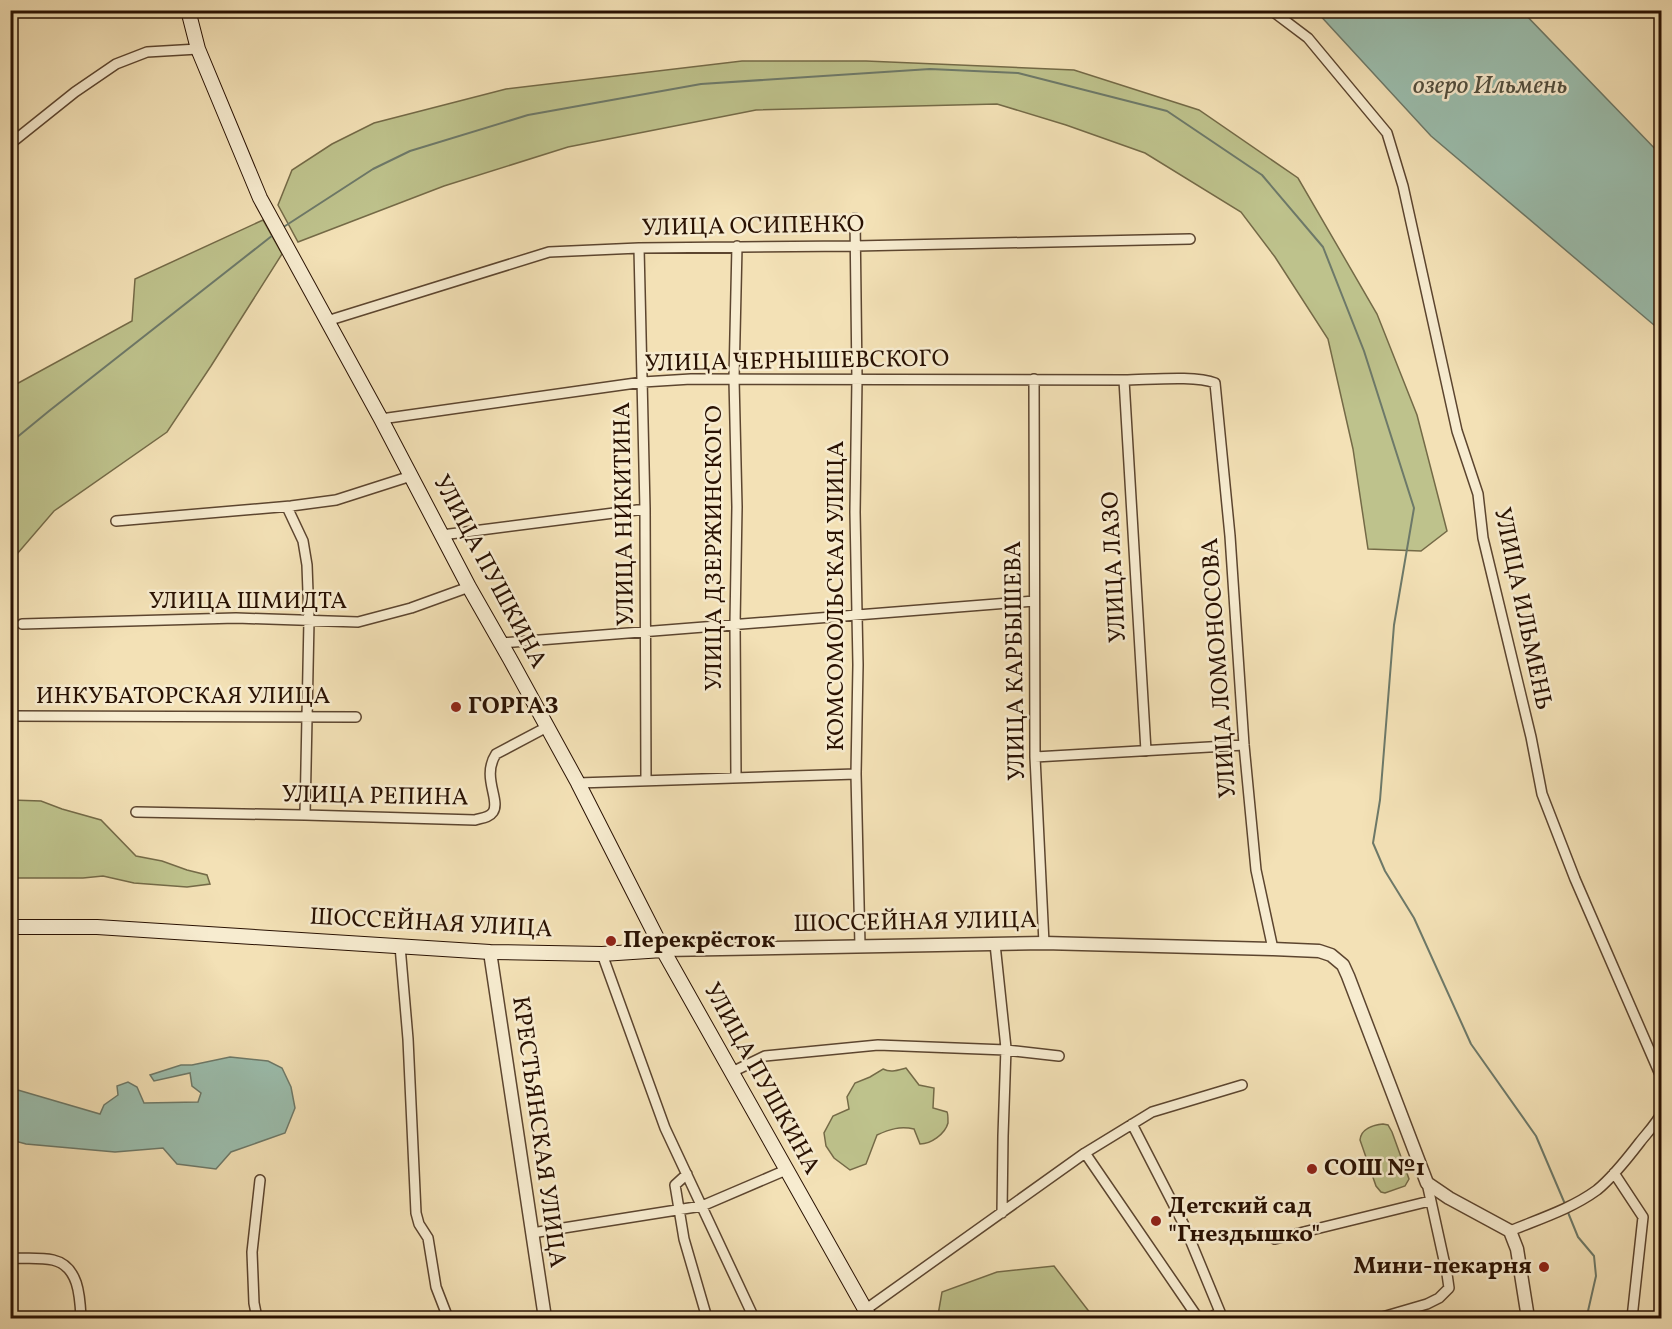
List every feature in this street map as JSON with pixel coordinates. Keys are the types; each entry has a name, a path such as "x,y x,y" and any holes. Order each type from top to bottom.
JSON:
{"main road":[{"name":"УЛИЦА ПУШКИНА","path":"188,10 198,49 260,198 381,419 469,587 578,783 663,950 867,1314"},
{"name":"ШОССЕЙНАЯ УЛИЦА","path":"10,927 97,927 490,952 602,954 663,950"}],"street":[{"name":"УЛИЦА ИЛЬМЕНЬ","path":"1271,10 1308,38 1387,133 1403,186 1457,430 1478,494 1483,538 1531,737 1542,794 1575,879 1662,1079"},
{"path":"10,144 75,92 116,64 147,52 198,49"},
{"name":"КОМСОМОЛЬСКАЯ УЛИЦА","path":"855,218 857,379 855,512 858,665 856,774 860,946"},
{"name":"УЛИЦА ОСИПЕНКО","path":"327,321 549,252 737,246 855,246 1190,239"},
{"name":"УЛИЦА ДЗЕРЖИНСКОГО","path":"736,777 734,379 737,246"},
{"name":"УЛИЦА НИКИТИНА","path":"639,248 645,509 646,780"},
{"name":"УЛИЦА ЧЕРНЫШЕВСКОГО","path":"381,419 643,382 691,379 1192,379 1215,383"},
{"name":"УЛИЦА КАРБЫШЕВА","path":"1034,379 1035,757 1044,943"},
{"name":"УЛИЦА ЛАЗО","path":"1124,380 1146,751"},
{"name":"УЛИЦА ЛОМОНОСОВА","path":"1215,383 1230,536 1244,745 1256,870 1273,949"},
{"path":"116,521 336,501 411,476"},
{"path":"287,507 303,542 307,565 309,620 305,815"},
{"path":"442,535 645,509"},
{"name":"УЛИЦА ШМИДТА","path":"22,624 236,618 358,622 411,608 469,587"},
{"path":"501,643 1034,601"},
{"name":"ИНКУБАТОРСКАЯ УЛИЦА","path":"10,716 356,717"},
{"name":"УЛИЦА РЕПИНА","path":"135,812 469,819 486,817 494,812 496,803 490,771 491,762 496,754 547,727"},
{"path":"1035,757 1244,745"},
{"path":"578,783 856,774"},
{"name":"ШОССЕЙНАЯ УЛИЦА","path":"663,950 1044,943 1319,951 1331,955 1343,965 1427,1183"},
{"path":"995,944 1006,1050 1002,1136 1002,1213"},
{"path":"400,946 408,1039 416,1213 419,1224 428,1239 436,1287 448,1318"},
{"name":"КРЕСТЬЯНСКАЯ УЛИЦА","path":"490,952 545,1318"},
{"path":"602,954 665,1128 751,1318"},
{"path":"732,1072 765,1056 878,1045 1006,1050 1059,1056"},
{"path":"867,1314 1085,1153 1132,1124 1152,1112 1242,1085"},
{"path":"1510,1231 1556,1213 1597,1190 1636,1147 1662,1112"},
{"path":"1132,1124 1184,1225 1220,1312 1210,1318"},
{"path":"1085,1153 1198,1318"},
{"path":"532,1233 702,1206 786,1170"},
{"path":"1614,1173 1643,1217 1632,1318"},
{"path":"687,1174 675,1185 684,1239 707,1318"},
{"path":"257,1318 254,1303 252,1252 260,1180"},
{"path":"1379,1318 1427,1304 1439,1298 1449,1287 1427,1183"},
{"path":"1427,1183 1449,1198 1510,1231 1517,1249 1528,1318"},
{"path":"1275,1239 1430,1201"},
{"path":"10,1258 54,1261 70,1270 77,1286 81,1318"}],"green space":[{"path":"742,61 866,61 1074,70 1199,110 1298,178 1377,314 1417,415 1447,531 1421,551 1368,549 1353,449 1328,339 1275,257 1241,212 1145,153 997,104 756,110 568,147 444,186 298,242 278,205 292,170 332,144 374,123 506,89"},
{"path":"263,220 282,254 167,432 54,511 11,561 11,387 132,321 135,279"},
{"path":"11,800 41,801 101,820 136,856 162,861 207,875 210,884 187,887 134,883 103,876 11,878"},
{"path":"906,1068 919,1085 934,1088 933,1108 947,1112 948,1123 944,1131 937,1138 920,1144 914,1129 886,1131 877,1135 866,1164 850,1170 834,1158 826,1146 824,1133 833,1116 849,1109 847,1097 855,1083 883,1069 892,1071"},
{"path":"1383,1124 1388,1125 1392,1132 1409,1179 1405,1186 1385,1193 1376,1186 1360,1140 1365,1130"},
{"path":"1054,1266 1094,1318 939,1318 942,1292 997,1272"}],"water":[{"name":"озеро Ильмень","path":"1316,11 1522,11 1661,155 1661,331 1431,136"},
{"path":"230,1057 268,1061 282,1068 291,1087 295,1108 285,1133 231,1152 216,1169 177,1164 163,1148 115,1152 26,1144 11,1140 11,1088 100,1114 104,1105 118,1095 117,1086 128,1082 137,1087 144,1103 198,1102 201,1093 192,1086 190,1073 154,1081 150,1075 181,1065"}],"waterway":[{"path":"282,228 373,169 410,151 528,115 701,84 930,69 1018,73 1167,111 1262,175 1323,247 1364,351 1414,508 1394,625 1380,800 1373,843 1385,871 1414,918 1471,1044 1536,1136 1565,1204"},
{"path":"10,443 273,235"},
{"path":"1567,1210 1578,1237 1594,1256 1596,1276 1588,1311 1581,1318"}],"place":[{"name":"ГОРГАЗ","path":"456,707"},
{"name":"Перекрёсток","path":"611,941"},
{"name":"СОШ №1","path":"1312,1169"},
{"name":"Детский сад \"Гнездышко\"","path":"1156,1221"},
{"name":"Мини-пекарня","path":"1544,1267"}]}
